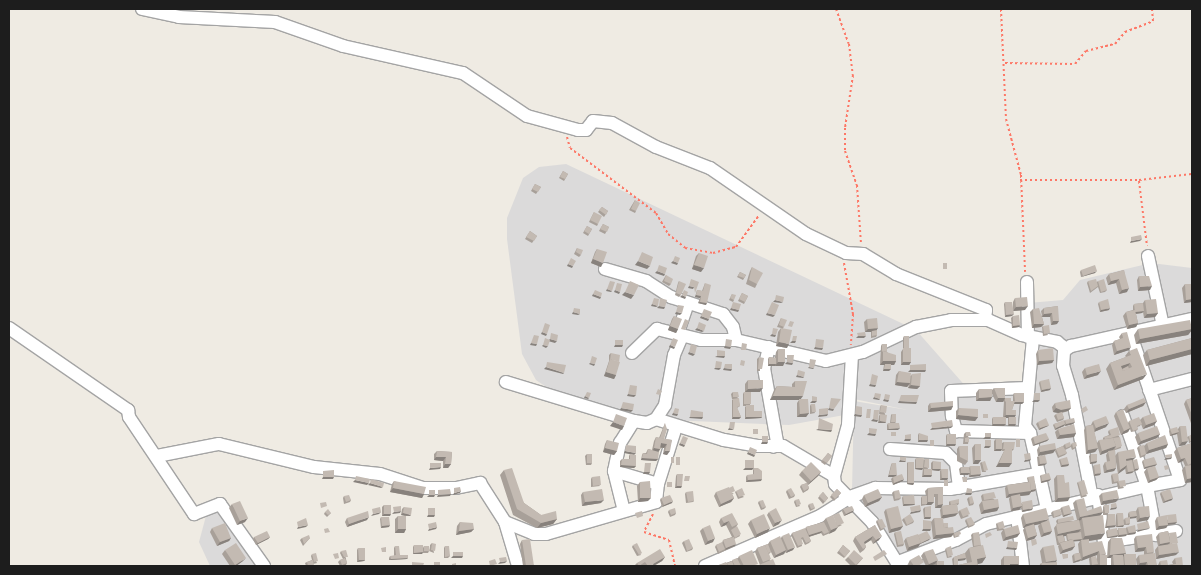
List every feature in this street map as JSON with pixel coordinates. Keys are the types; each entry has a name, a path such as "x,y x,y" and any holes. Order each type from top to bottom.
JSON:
{"street":[{"path":"142,9 179,16 275,22 344,46 462,73 527,116 586,130 593,121 612,123 656,146 710,168 764,208 846,253 863,254 896,274 986,310 985,320"},
{"path":"1148,256 1163,326"},
{"path":"605,269 646,281 664,294 724,314 733,327 736,340"},
{"path":"1027,282 1031,337 1025,426 1030,433 1047,509"},
{"path":"506,382 634,421 647,423 656,419 664,405 674,355 688,303"},
{"path":"1066,350 1130,332 1192,319"},
{"path":"632,353 657,329 680,336 736,340 826,362 852,355 916,327 951,320 985,320 1031,337 1057,342 1066,350"},
{"path":"9,328 128,410 129,417 157,456 194,514 220,504 264,566"},
{"path":"852,355 848,425 834,476 835,484 850,497 872,522 898,564 956,540 986,524 1095,496 1180,478 1130,332"},
{"path":"769,347 764,368 776,442 774,446"},
{"path":"1066,350 1063,366 1072,396 1095,496 1105,542 1107,566"},
{"path":"1149,390 1192,379"},
{"path":"1027,388 951,391 952,416 956,431 1030,433"},
{"path":"1122,412 1148,486 1156,535"},
{"path":"656,419 676,427 724,440 783,446 834,476"},
{"path":"624,511 614,471 620,443 634,421"},
{"path":"505,522 534,534 546,534 656,502 658,484 676,427"},
{"path":"157,456 219,444 314,467 380,474 423,488 456,488 480,483 505,522 518,566"},
{"path":"890,449 946,453 956,463 959,488"},
{"path":"614,471 658,484"},
{"path":"705,566 820,516 850,497 875,488 959,488 1038,474"},
{"path":"1018,516 1023,566"},
{"path":"1105,542 1176,531"}],"path":[{"path":"836,9 849,44 854,75 845,128 845,151 857,185 863,254"},
{"path":"1001,9 1006,119 1021,175 1022,247 1027,282"},
{"path":"1004,62 1075,64 1086,51 1116,44 1125,32 1153,20 1152,9"},
{"path":"568,127 570,148 656,213 668,234 685,248 713,253 736,247 764,208"},
{"path":"1020,180 1139,180 1192,174"},
{"path":"1139,180 1148,256"},
{"path":"846,253 844,262 853,314 852,355"},
{"path":"656,502 644,532 669,540 675,566"}],"shaded area":[{"path":"566,164 916,330 968,389 1025,384 1028,303 1063,300 1080,280 1151,263 1192,268 1192,566 893,566 852,491 854,401 908,410 854,399 850,414 789,425 620,418 576,407 536,380 522,354 507,239 507,218 523,178 539,167"},
{"path":"221,511 269,566 210,566 199,542 206,516"}],"building":[{"path":"563,171 568,174 565,179 560,177"},
{"path":"535,184 541,187 538,192 532,189"},
{"path":"635,200 640,203 636,211 631,209"},
{"path":"602,207 608,211 606,215 599,210"},
{"path":"594,212 602,216 598,224 590,220"},
{"path":"603,224 609,227 607,232 600,229"},
{"path":"587,226 592,229 589,234 584,231"},
{"path":"530,231 537,236 534,241 526,237"},
{"path":"1141,235 1142,239 1131,241 1131,237"},
{"path":"577,248 583,250 581,255 576,252"},
{"path":"597,249 607,252 603,263 593,259"},
{"path":"642,252 653,257 650,266 638,261"},
{"path":"699,253 708,256 704,268 694,265"},
{"path":"675,256 680,258 678,263 673,261"},
{"path":"571,258 576,261 573,266 568,264"},
{"path":"943,263 947,263 947,269 943,269"},
{"path":"659,265 667,268 665,274 657,271"},
{"path":"1095,265 1097,271 1083,276 1081,270"},
{"path":"752,267 763,273 757,284 749,280"},
{"path":"1124,270 1129,288 1122,290 1119,279 1111,281 1109,274"},
{"path":"740,272 746,275 744,278 738,276"},
{"path":"666,275 673,279 671,284 664,281"},
{"path":"1139,276 1149,276 1152,286 1140,287"},
{"path":"691,279 699,282 695,293 694,287 689,286"},
{"path":"1096,279 1098,286 1091,291 1088,281"},
{"path":"1104,279 1107,290 1101,292 1098,281"},
{"path":"610,281 615,282 612,291 607,289"},
{"path":"630,281 639,285 634,295 625,292"},
{"path":"679,281 686,284 681,295 676,293"},
{"path":"617,283 622,284 620,292 615,290"},
{"path":"705,283 711,285 707,303 700,302 701,296 696,295 697,290 703,291"},
{"path":"1185,284 1192,284 1192,299 1186,300"},
{"path":"595,290 602,293 601,297 593,294"},
{"path":"684,290 688,292 686,297 682,295"},
{"path":"742,293 748,296 745,302 739,299"},
{"path":"732,294 736,295 734,300 730,298"},
{"path":"776,295 784,297 783,302 775,300"},
{"path":"1027,297 1028,306 1016,307 1015,298"},
{"path":"654,298 659,299 658,306 652,304"},
{"path":"660,298 667,300 665,307 659,306"},
{"path":"1108,299 1110,308 1101,310 1099,302"},
{"path":"1156,299 1158,313 1147,314 1145,300"},
{"path":"733,302 741,304 739,310 731,308"},
{"path":"772,302 779,305 775,315 767,313"},
{"path":"1005,302 1012,302 1014,314 1006,315"},
{"path":"1143,303 1144,311 1135,312 1134,304"},
{"path":"678,305 684,306 682,313 676,312"},
{"path":"1058,306 1059,321 1053,321 1052,313 1044,314 1044,308"},
{"path":"574,308 580,309 580,314 573,312"},
{"path":"1039,308 1044,324 1034,324 1033,309"},
{"path":"704,309 712,312 709,319 701,316"},
{"path":"1135,310 1138,323 1129,325 1126,312"},
{"path":"1019,315 1020,325 1013,326 1013,316"},
{"path":"674,316 682,319 678,329 670,326"},
{"path":"781,318 787,320 784,327 779,325"},
{"path":"877,318 878,328 868,329 867,319"},
{"path":"685,319 689,321 685,330 681,329"},
{"path":"1190,320 1192,329 1140,339 1138,329"},
{"path":"790,321 794,322 792,327 788,326"},
{"path":"699,322 706,325 704,331 697,328"},
{"path":"545,323 550,325 547,334 542,332"},
{"path":"1049,325 1050,333 1044,334 1043,326"},
{"path":"773,328 778,329 776,335 772,334"},
{"path":"781,328 792,330 789,344 779,342"},
{"path":"877,330 877,335 872,336 872,331"},
{"path":"865,332 866,336 858,336 857,333"},
{"path":"1127,332 1131,347 1117,351 1114,341 1123,338 1122,333"},
{"path":"551,333 558,335 557,341 550,339"},
{"path":"534,335 539,336 537,344 531,343"},
{"path":"793,336 797,336 796,341 792,341"},
{"path":"904,336 909,336 909,348 904,348"},
{"path":"545,338 550,340 548,346 543,345"},
{"path":"673,338 678,340 675,347 670,345"},
{"path":"1192,338 1192,349 1150,360 1147,350"},
{"path":"726,339 732,340 731,347 725,346"},
{"path":"816,339 824,340 823,348 815,347"},
{"path":"615,340 623,340 623,345 615,345"},
{"path":"742,343 747,344 746,350 741,350"},
{"path":"691,344 697,346 695,354 689,352"},
{"path":"882,344 887,344 887,352 882,352"},
{"path":"903,348 911,348 911,362 903,362"},
{"path":"1053,348 1054,360 1039,361 1038,350"},
{"path":"1137,348 1147,374 1118,385 1110,363 1131,355 1129,351","holes":["1130,363 1132,367 1123,371 1121,366"]},
{"path":"778,349 785,349 785,362 778,362"},
{"path":"717,350 725,351 725,356 717,356"},
{"path":"883,351 896,355 896,361 883,361"},
{"path":"611,353 620,355 619,362 610,359"},
{"path":"787,355 794,355 793,363 787,362"},
{"path":"592,356 597,358 595,364 590,363"},
{"path":"759,357 764,358 762,369 758,369"},
{"path":"769,357 776,358 776,364 769,364"},
{"path":"610,359 620,362 616,375 606,372"},
{"path":"810,359 816,360 814,368 809,367"},
{"path":"741,360 745,361 744,366 740,365"},
{"path":"716,361 722,362 721,368 715,368"},
{"path":"547,362 566,365 564,373 546,367"},
{"path":"725,364 732,364 732,369 724,368"},
{"path":"885,364 891,364 891,369 884,369"},
{"path":"926,364 926,370 910,370 910,365"},
{"path":"1099,364 1101,371 1087,375 1085,368"},
{"path":"1128,366 1129,369 1123,371 1122,369"},
{"path":"798,370 805,372 804,377 797,375"},
{"path":"899,371 911,373 910,383 897,382"},
{"path":"921,373 920,386 911,385 912,374"},
{"path":"872,374 878,376 876,385 870,384"},
{"path":"1049,379 1051,388 1042,390 1040,381"},
{"path":"748,380 763,380 763,388 748,389"},
{"path":"795,381 807,381 803,396 773,396 777,386 795,387"},
{"path":"630,385 637,386 636,395 628,394"},
{"path":"994,388 1005,388 1005,398 998,398"},
{"path":"658,389 662,391 660,395 656,394"},
{"path":"979,389 992,389 992,397 979,398"},
{"path":"587,392 591,393 589,398 585,396"},
{"path":"733,392 738,392 739,397 733,397"},
{"path":"744,392 751,392 751,404 744,404"},
{"path":"875,393 881,394 880,399 874,397"},
{"path":"1014,393 1024,393 1024,402 1015,402"},
{"path":"1034,393 1040,393 1040,400 1034,400"},
{"path":"885,394 890,395 889,400 884,399"},
{"path":"901,395 919,395 917,402 899,401"},
{"path":"812,396 817,397 817,401 812,401"},
{"path":"739,398 740,406 737,407 741,417 733,417 733,399"},
{"path":"831,398 841,399 834,409 829,408"},
{"path":"1005,398 1011,398 1011,401 1005,402"},
{"path":"1144,398 1146,402 1129,409 1127,405"},
{"path":"1192,398 1192,415 1186,400"},
{"path":"799,399 808,399 809,413 800,414"},
{"path":"1070,400 1071,408 1061,410 1056,408 1055,403"},
{"path":"953,401 953,406 931,408 930,403"},
{"path":"1006,401 1015,401 1012,410 1016,410 1016,415 1006,415"},
{"path":"623,402 634,404 633,410 621,408"},
{"path":"811,404 815,404 816,412 812,412"},
{"path":"746,405 754,405 754,411 762,411 762,417 746,417"},
{"path":"881,405 887,406 886,413 880,412"},
{"path":"856,406 862,407 862,415 855,414"},
{"path":"1086,406 1088,410 1083,413 1081,409"},
{"path":"675,408 679,409 678,414 673,413"},
{"path":"828,408 828,414 819,415 819,409"},
{"path":"959,408 978,409 978,417 958,415"},
{"path":"867,409 871,409 870,418 866,418"},
{"path":"1123,409 1130,428 1124,431 1116,412"},
{"path":"691,410 703,412 703,417 690,417"},
{"path":"874,410 879,410 878,420 873,419"},
{"path":"1062,412 1064,418 1058,420 1056,414"},
{"path":"1154,413 1157,421 1146,425 1143,417"},
{"path":"616,414 627,418 624,426 613,422"},
{"path":"880,414 887,415 886,422 880,421"},
{"path":"892,414 896,414 896,422 891,422"},
{"path":"983,414 988,414 988,418 983,418"},
{"path":"1106,416 1109,423 1096,428 1093,421"},
{"path":"993,417 1006,417 1006,424 993,424"},
{"path":"1009,417 1016,417 1016,424 1009,424"},
{"path":"1139,417 1142,424 1133,431 1129,421"},
{"path":"819,418 833,424 832,430 818,429"},
{"path":"1046,418 1049,425 1040,428 1038,422"},
{"path":"1074,418 1075,422 1066,424 1065,420"},
{"path":"952,420 953,426 932,428 931,423"},
{"path":"1064,420 1065,424 1056,428 1054,424"},
{"path":"730,422 735,422 734,429 729,428"},
{"path":"665,423 667,429 664,439 660,438"},
{"path":"888,423 899,423 900,428 889,429"},
{"path":"1074,424 1076,433 1060,435 1058,429"},
{"path":"1093,425 1098,448 1088,450 1086,426"},
{"path":"1157,426 1160,434 1141,441 1138,433"},
{"path":"1180,426 1186,426 1188,441 1182,442"},
{"path":"1118,427 1120,435 1105,439 1104,437 1111,435 1109,430"},
{"path":"1177,427 1179,432 1172,434 1170,429"},
{"path":"869,428 877,429 876,434 869,433"},
{"path":"753,429 758,429 758,434 753,434"},
{"path":"891,432 896,432 896,436 891,436"},
{"path":"966,432 970,432 971,436 966,436"},
{"path":"919,433 928,436 928,440 919,440"},
{"path":"985,433 991,433 991,437 985,437"},
{"path":"1046,433 1049,439 1035,444 1033,437"},
{"path":"911,434 911,439 905,439 905,435"},
{"path":"947,434 956,434 956,444 947,444"},
{"path":"1165,435 1168,444 1149,450 1147,443"},
{"path":"683,436 688,438 685,445 680,443"},
{"path":"762,436 768,436 768,442 762,442"},
{"path":"656,437 672,440 670,451 665,451 667,444 661,443 660,449 654,448"},
{"path":"969,437 969,442 965,442 965,438"},
{"path":"1120,437 1122,446 1115,449 1116,446 1113,438"},
{"path":"1113,438 1116,446 1102,451 1099,440"},
{"path":"996,439 1002,439 1002,449 996,449"},
{"path":"1016,439 1020,439 1020,447 1016,447"},
{"path":"607,440 619,443 617,451 605,448"},
{"path":"930,440 934,440 934,446 930,446"},
{"path":"985,440 991,440 991,446 985,446"},
{"path":"1004,442 1015,442 1014,449 1003,449"},
{"path":"1070,442 1071,446 1066,448 1065,444"},
{"path":"1076,442 1077,446 1073,448 1072,443"},
{"path":"1055,443 1056,449 1040,452 1039,446"},
{"path":"1192,443 1192,463 1188,465 1185,458 1181,459 1177,448"},
{"path":"975,444 981,444 981,460 975,460"},
{"path":"626,445 636,446 636,453 625,451"},
{"path":"1144,445 1146,454 1141,456 1139,446"},
{"path":"959,446 968,446 968,461 960,457"},
{"path":"1063,446 1067,453 1059,456 1056,449"},
{"path":"750,447 757,450 755,455 748,452"},
{"path":"648,449 659,452 658,459 642,458 643,453 647,454"},
{"path":"1005,449 1012,449 1012,463 999,463"},
{"path":"1134,449 1136,457 1126,459 1127,465 1120,470 1118,452"},
{"path":"1115,450 1116,468 1107,470 1105,462 1110,461 1108,451"},
{"path":"437,451 452,452 451,464 445,464 446,457 436,457"},
{"path":"828,453 832,456 827,463 822,460"},
{"path":"1030,453 1031,459 1025,460 1024,454"},
{"path":"587,454 592,454 592,463 587,463"},
{"path":"630,454 636,455 636,466 621,465 622,459 630,459"},
{"path":"1091,454 1097,454 1097,461 1091,462"},
{"path":"1172,454 1172,457 1166,458 1165,455"},
{"path":"1045,455 1047,463 1040,464 1039,456"},
{"path":"671,457 674,457 674,463 671,463"},
{"path":"676,457 680,457 680,465 676,465"},
{"path":"900,457 906,457 906,461 900,460"},
{"path":"1067,457 1069,464 1062,465 1060,459"},
{"path":"1154,457 1157,464 1145,467 1143,460"},
{"path":"916,458 924,458 923,468 916,468"},
{"path":"925,459 929,459 929,468 924,467"},
{"path":"1137,459 1139,468 1135,469 1133,460"},
{"path":"745,460 754,460 754,468 745,468"},
{"path":"1132,460 1134,471 1128,472 1126,461"},
{"path":"933,461 941,462 941,469 933,469"},
{"path":"985,461 988,470 984,471 982,462"},
{"path":"811,462 821,472 811,481 802,471"},
{"path":"908,462 914,462 914,483 908,483"},
{"path":"430,463 441,463 441,467 430,468"},
{"path":"645,463 651,463 650,472 644,472"},
{"path":"892,463 896,463 897,475 889,475"},
{"path":"1100,464 1101,473 1095,474 1094,465"},
{"path":"1168,465 1169,469 1165,470 1164,466"},
{"path":"1192,465 1192,478 1187,479 1185,466"},
{"path":"970,466 980,466 981,474 971,475"},
{"path":"1155,466 1159,477 1150,480 1147,468"},
{"path":"961,467 969,467 970,473 961,473"},
{"path":"512,468 524,503 541,515 556,511 557,519 541,523 517,509 504,470"},
{"path":"754,468 762,471 762,479 748,480 747,475 754,474"},
{"path":"924,469 932,469 932,475 924,475"},
{"path":"941,469 948,469 948,478 942,478"},
{"path":"334,470 334,477 323,477 323,471"},
{"path":"1049,473 1051,479 1042,481 1041,475"},
{"path":"1118,473 1119,481 1114,482 1112,474"},
{"path":"677,474 683,474 682,486 677,486"},
{"path":"902,474 904,479 894,483 893,477"},
{"path":"1057,475 1064,475 1065,483 1069,482 1070,497 1058,498"},
{"path":"356,476 370,479 369,483 355,480"},
{"path":"600,476 601,485 593,486 592,477"},
{"path":"685,476 690,476 689,481 684,481"},
{"path":"1034,476 1036,489 1031,490 1028,477"},
{"path":"962,477 967,477 967,482 963,482"},
{"path":"371,479 384,483 383,487 370,483"},
{"path":"944,480 948,480 948,486 944,486"},
{"path":"1084,480 1088,494 1082,496 1078,482"},
{"path":"1125,480 1126,486 1120,487 1118,481"},
{"path":"394,481 426,487 424,494 393,488"},
{"path":"650,481 651,498 640,498 640,482"},
{"path":"667,482 672,482 672,487 667,487"},
{"path":"1030,482 1031,491 1009,494 1007,485"},
{"path":"807,483 809,488 804,491 801,485"},
{"path":"733,486 735,491 731,493 729,488"},
{"path":"460,487 461,491 454,493 454,488"},
{"path":"729,487 734,498 721,504 716,492"},
{"path":"943,487 943,504 938,505 938,494 934,494 934,502 928,502 928,488"},
{"path":"742,488 745,495 739,497 736,491"},
{"path":"791,488 795,495 791,497 787,490"},
{"path":"967,488 972,489 972,493 966,493"},
{"path":"450,489 451,494 438,495 438,490"},
{"path":"602,489 604,500 585,502 583,492"},
{"path":"837,489 841,493 835,499 831,495"},
{"path":"878,489 882,497 868,503 864,495"},
{"path":"1170,489 1173,498 1165,501 1161,492"},
{"path":"429,490 435,490 435,495 429,495"},
{"path":"899,490 901,498 895,499 894,491"},
{"path":"1117,490 1119,498 1103,501 1102,493"},
{"path":"693,491 694,501 688,502 686,492"},
{"path":"823,492 828,498 825,502 819,496"},
{"path":"994,492 996,498 984,500 983,494"},
{"path":"1020,494 1022,506 1013,508 1011,496"},
{"path":"349,495 351,500 346,502 344,496"},
{"path":"670,495 673,501 664,505 661,498"},
{"path":"914,495 915,504 904,504 903,496"},
{"path":"922,496 927,496 927,504 922,504"},
{"path":"972,496 974,503 970,504 969,497"},
{"path":"1084,498 1087,511 1101,506 1103,512 1080,517 1076,500"},
{"path":"799,499 801,504 797,506 795,500"},
{"path":"959,499 959,503 951,505 950,501"},
{"path":"998,499 999,507 984,510 982,501"},
{"path":"763,500 766,507 762,508 759,501"},
{"path":"1032,500 1033,508 1023,510 1022,502"},
{"path":"240,501 248,518 240,521 232,504"},
{"path":"326,502 327,506 321,508 320,503"},
{"path":"813,503 815,508 811,509 809,504"},
{"path":"1116,503 1117,507 1111,508 1111,504"},
{"path":"957,504 958,513 943,515 942,506"},
{"path":"384,505 391,505 391,514 384,514"},
{"path":"920,505 921,510 911,512 910,507"},
{"path":"1069,505 1072,513 1064,515 1062,507"},
{"path":"1104,505 1109,505 1109,513 1105,513"},
{"path":"401,506 401,511 394,512 393,507"},
{"path":"852,506 854,510 846,514 843,509"},
{"path":"898,506 903,526 891,529 886,509"},
{"path":"931,506 931,517 925,517 925,507"},
{"path":"1149,506 1150,516 1140,518 1138,507"},
{"path":"380,507 381,512 373,514 372,509"},
{"path":"404,507 412,508 411,515 403,513"},
{"path":"967,507 970,514 963,517 960,510"},
{"path":"428,508 435,508 435,515 428,515"},
{"path":"675,508 676,513 671,515 669,510"},
{"path":"776,508 782,520 775,523 769,512"},
{"path":"1046,508 1049,519 1026,524 1023,514"},
{"path":"328,509 331,513 328,515 325,512"},
{"path":"1060,509 1062,514 1054,517 1053,511"},
{"path":"368,511 369,517 349,524 347,518"},
{"path":"642,511 643,516 637,518 635,513"},
{"path":"1136,511 1137,516 1130,517 1129,512"},
{"path":"732,513 738,524 732,527 729,521 724,523 721,518"},
{"path":"839,513 844,523 837,526 833,515"},
{"path":"1117,513 1123,513 1124,525 1118,526"},
{"path":"764,514 770,528 757,534 751,520"},
{"path":"910,514 914,521 907,525 904,518"},
{"path":"1108,514 1115,514 1116,525 1107,526"},
{"path":"1176,514 1177,522 1168,523 1167,515"},
{"path":"833,515 838,527 831,530 826,518"},
{"path":"1103,515 1105,533 1085,536 1082,518"},
{"path":"1167,515 1168,525 1159,526 1157,517"},
{"path":"398,516 406,516 406,529 398,529"},
{"path":"1073,516 1074,520 1058,523 1058,519"},
{"path":"381,517 389,517 390,525 382,526"},
{"path":"971,517 975,524 969,526 966,519"},
{"path":"1130,517 1130,523 1126,524 1125,518"},
{"path":"306,518 308,525 298,527 297,522"},
{"path":"934,518 943,518 944,528 953,527 954,533 936,535"},
{"path":"882,519 886,527 881,529 877,520"},
{"path":"923,520 931,521 931,529 923,529"},
{"path":"1049,520 1052,531 1044,533 1041,523"},
{"path":"1079,520 1081,529 1058,534 1056,524"},
{"path":"1003,521 1005,528 999,529 997,523"},
{"path":"1148,521 1150,528 1138,530 1137,524"},
{"path":"436,522 437,527 429,529 428,524"},
{"path":"460,522 473,523 474,529 459,531"},
{"path":"824,522 829,532 824,534 822,531 809,535 806,527"},
{"path":"225,523 231,538 220,542 212,528"},
{"path":"943,523 948,523 948,527 944,528"},
{"path":"1034,524 1037,535 1028,538 1025,527"},
{"path":"710,525 715,538 708,541 703,528"},
{"path":"875,525 882,536 876,540 873,536 864,542 866,547 863,549 855,537"},
{"path":"1018,525 1020,533 1006,537 1004,529"},
{"path":"1135,525 1136,532 1129,533 1127,527"},
{"path":"737,526 741,534 735,538 731,530"},
{"path":"328,528 330,532 325,533 324,529"},
{"path":"805,528 811,541 806,543 803,537 801,538 803,544 798,546 792,533"},
{"path":"1117,528 1118,535 1108,537 1107,530"},
{"path":"1118,528 1126,528 1127,534 1119,535"},
{"path":"267,531 270,537 258,543 254,537"},
{"path":"901,531 904,544 898,545 895,532"},
{"path":"927,531 931,538 921,543 918,535"},
{"path":"960,531 961,534 955,537 954,533"},
{"path":"1168,531 1170,542 1160,544 1159,533"},
{"path":"979,532 981,545 974,546 973,533"},
{"path":"990,532 992,535 986,538 985,534"},
{"path":"1081,532 1082,539 1068,540 1067,534"},
{"path":"1176,532 1178,543 1170,544 1169,533"},
{"path":"789,533 795,547 788,550 782,536"},
{"path":"918,534 921,543 909,547 906,538"},
{"path":"1152,534 1154,552 1147,553 1146,547 1138,548 1136,536"},
{"path":"309,535 310,538 304,544 302,538"},
{"path":"1063,535 1065,541 1059,543 1057,536"},
{"path":"780,536 786,550 776,555 770,541"},
{"path":"734,537 736,544 726,548 723,540"},
{"path":"1111,538 1122,538 1126,553 1110,555"},
{"path":"530,539 534,566 526,566 522,540"},
{"path":"689,539 693,548 687,551 684,541"},
{"path":"1036,539 1037,544 1032,546 1031,540"},
{"path":"1073,539 1075,546 1063,550 1060,543"},
{"path":"1089,539 1089,543 1102,541 1106,554 1100,555 1099,551 1083,557 1081,540"},
{"path":"1008,541 1018,542 1017,548 1007,547"},
{"path":"722,542 725,549 719,552 716,545"},
{"path":"236,543 246,558 235,565 225,550"},
{"path":"432,543 436,544 435,551 431,550"},
{"path":"637,543 642,553 639,555 633,545"},
{"path":"1177,543 1179,552 1159,555 1158,546"},
{"path":"768,544 771,552 768,553 765,545"},
{"path":"414,545 423,545 423,552 414,553"},
{"path":"765,545 771,559 763,562 757,548"},
{"path":"843,545 850,551 845,557 839,551"},
{"path":"983,545 986,557 977,559 978,566 953,566 972,562 969,548"},
{"path":"1054,545 1057,560 1046,562 1043,547"},
{"path":"395,546 399,546 400,555 408,555 408,558 391,559 390,556 396,555"},
{"path":"424,546 429,546 430,551 424,551"},
{"path":"445,546 449,546 450,556 445,557"},
{"path":"951,546 953,555 948,557 946,548"},
{"path":"386,547 386,552 382,552 381,548"},
{"path":"358,548 365,548 365,560 359,560"},
{"path":"660,549 665,557 653,564 654,566 648,566 645,562 639,566 637,563"},
{"path":"933,549 938,560 929,564 924,552"},
{"path":"346,550 348,557 344,557 341,551"},
{"path":"752,550 758,564 744,566 739,556"},
{"path":"854,550 863,558 856,565 848,557"},
{"path":"884,550 887,554 875,561 873,557"},
{"path":"453,552 463,552 463,556 453,556"},
{"path":"316,553 318,561 314,562 312,554"},
{"path":"338,553 339,558 335,559 333,554"},
{"path":"965,553 966,558 958,559 958,565 954,566 954,557"},
{"path":"1080,553 1081,559 1075,561 1074,554"},
{"path":"1155,553 1157,566 1148,566 1147,562 1140,563 1139,555"},
{"path":"1062,554 1068,554 1068,558 1063,559"},
{"path":"1124,554 1136,554 1136,565 1125,565"},
{"path":"919,555 924,562 914,566 910,560"},
{"path":"1100,555 1107,555 1107,566 1100,566"},
{"path":"1113,555 1123,555 1124,566 1114,566"},
{"path":"1004,556 1019,556 1019,564 1004,566"},
{"path":"1096,556 1098,564 1092,565 1091,557"},
{"path":"506,557 507,561 500,562 499,558"},
{"path":"1182,557 1183,566 1161,566 1160,561 1167,560 1168,565 1176,564 1175,558"},
{"path":"345,558 347,563 342,565 340,560"},
{"path":"737,558 741,566 735,566 732,560"},
{"path":"495,559 497,564 490,566 489,561"},
{"path":"773,559 776,566 759,565"},
{"path":"313,560 314,566 308,566 307,562"},
{"path":"732,561 734,566 728,566 727,563"},
{"path":"937,561 944,561 944,566 937,566"},
{"path":"412,562 424,563 423,566 412,566"},
{"path":"434,562 440,562 440,566 434,566"},
{"path":"726,562 728,566 716,566"},
{"path":"1057,562 1057,566 1042,566 1041,563"}]}
